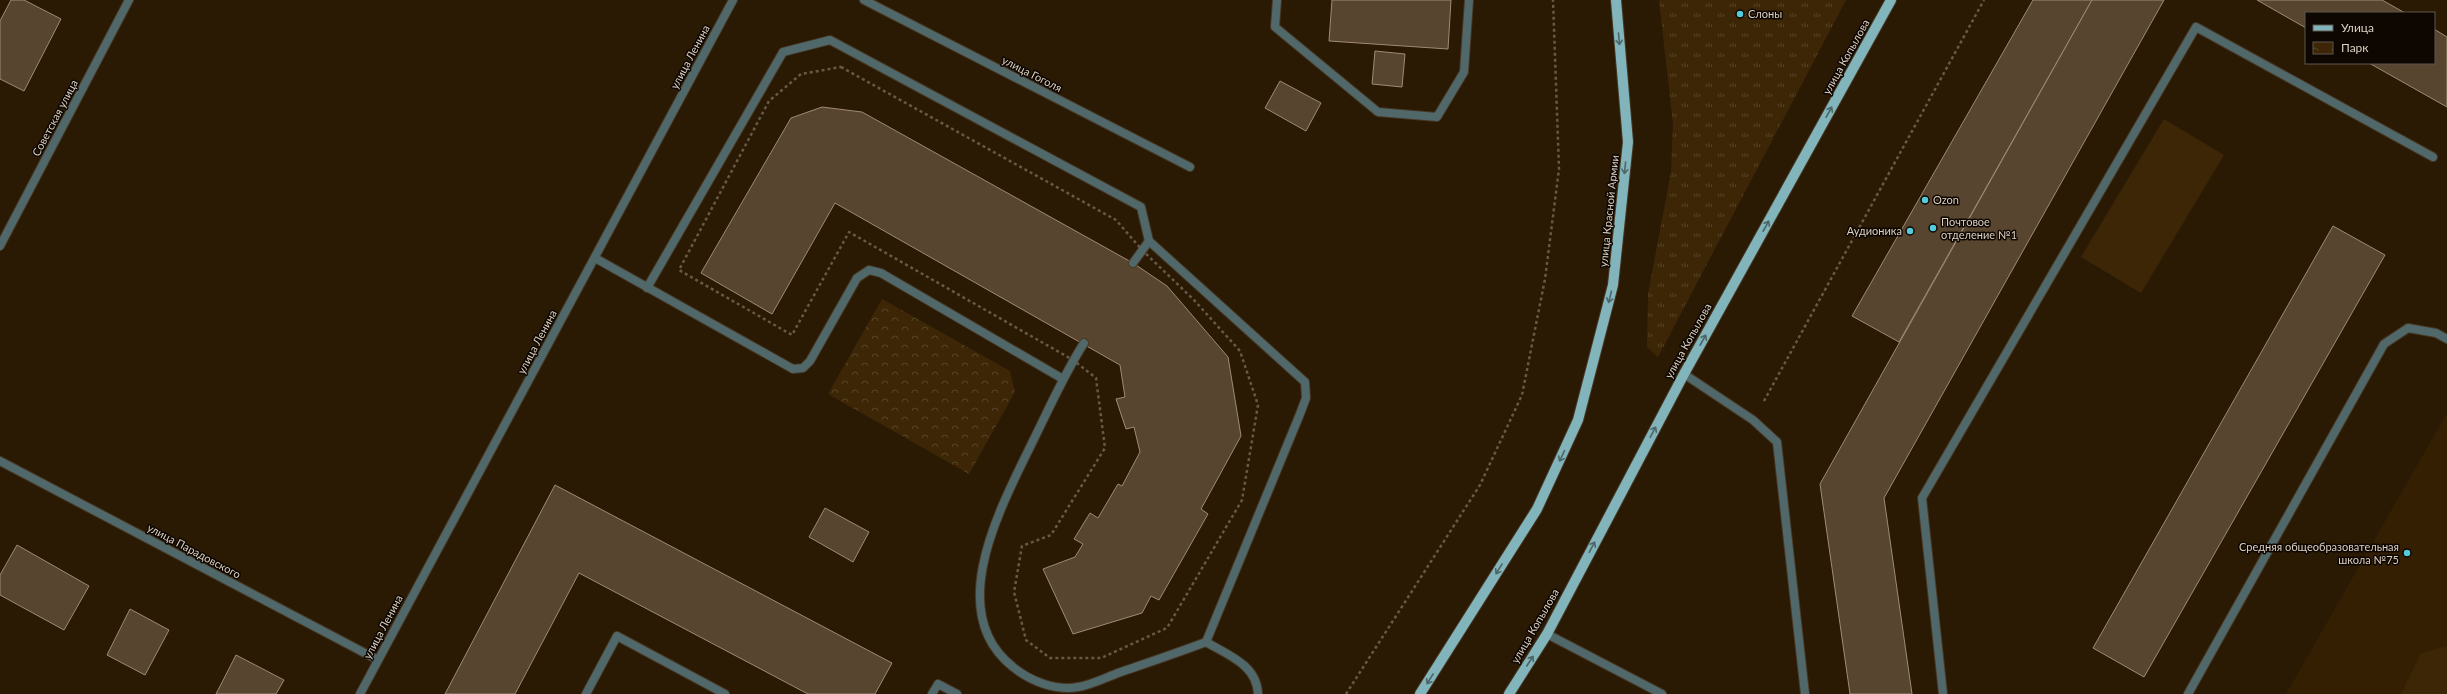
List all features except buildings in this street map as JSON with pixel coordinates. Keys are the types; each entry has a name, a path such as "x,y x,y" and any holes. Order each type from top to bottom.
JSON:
{"main road":[{"name":"улица Красной Армии","path":"1420,694 1537,509 1578,420 1613,285 1628,142 1616,0"},
{"name":"улица Копылова","path":"1509,694 1547,634 1684,374 1891,0"}],"street":[{"name":"Советская улица","path":"0,246 129,0"},
{"name":"улица Ленина","path":"360,694 733,0"},
{"name":"улица Гоголя","path":"864,0 1190,167"},
{"path":"1277,0 1275,27 1378,112 1437,117 1464,72 1469,0"},
{"path":"1943,694 1922,498 2196,27 2433,157"},
{"path":"647,288 783,52 830,40 1141,207 1149,241 1305,382 1306,398 1206,642 1077,688 1048,685 1026,677 1008,663 990,642 981,614 982,578 986,551 998,514 1063,379 1084,343"},
{"path":"1133,263 1149,241"},
{"path":"595,258 793,369 803,368 810,361 856,278 869,270 881,273 1063,379"},
{"path":"2188,694 2384,344 2408,328 2436,333 2447,339"},
{"path":"1684,374 1753,420 1777,442 1805,694"},
{"name":"улица Парадовского","path":"0,461 378,660"},
{"path":"1547,634 1662,694"},
{"path":"586,694 617,636 725,694"},
{"path":"1206,642 1246,664 1258,686 1258,694"},
{"path":"932,694 938,684 956,694"}],"path":[{"path":"1346,694 1480,485 1522,395 1545,279 1559,169 1553,0"},
{"path":"1753,420 1984,0"}],"shaded area":[{"name":"Средняя общеобразовательная школа №75","path":"2447,413 2447,694 2286,694"}],"green space":[{"path":"1659,0 1846,0 1658,357 1647,347 1648,294 1671,172 1673,124"},
{"path":"2164,119 2224,155 2141,293 2081,257"},
{"path":"882,299 1010,371 1015,392 969,474 828,394"},
{"path":"2447,646 2447,694 2401,694 2421,653"}],"place":[{"name":"Слоны","path":"1740,14"},
{"name":"Ozon","path":"1925,200"},
{"name":"Почтовое отделение №1","path":"1933,228"},
{"name":"Аудионика","path":"1910,231"},
{"name":"Средняя общеобразовательная школа №75","path":"2407,553"}]}
